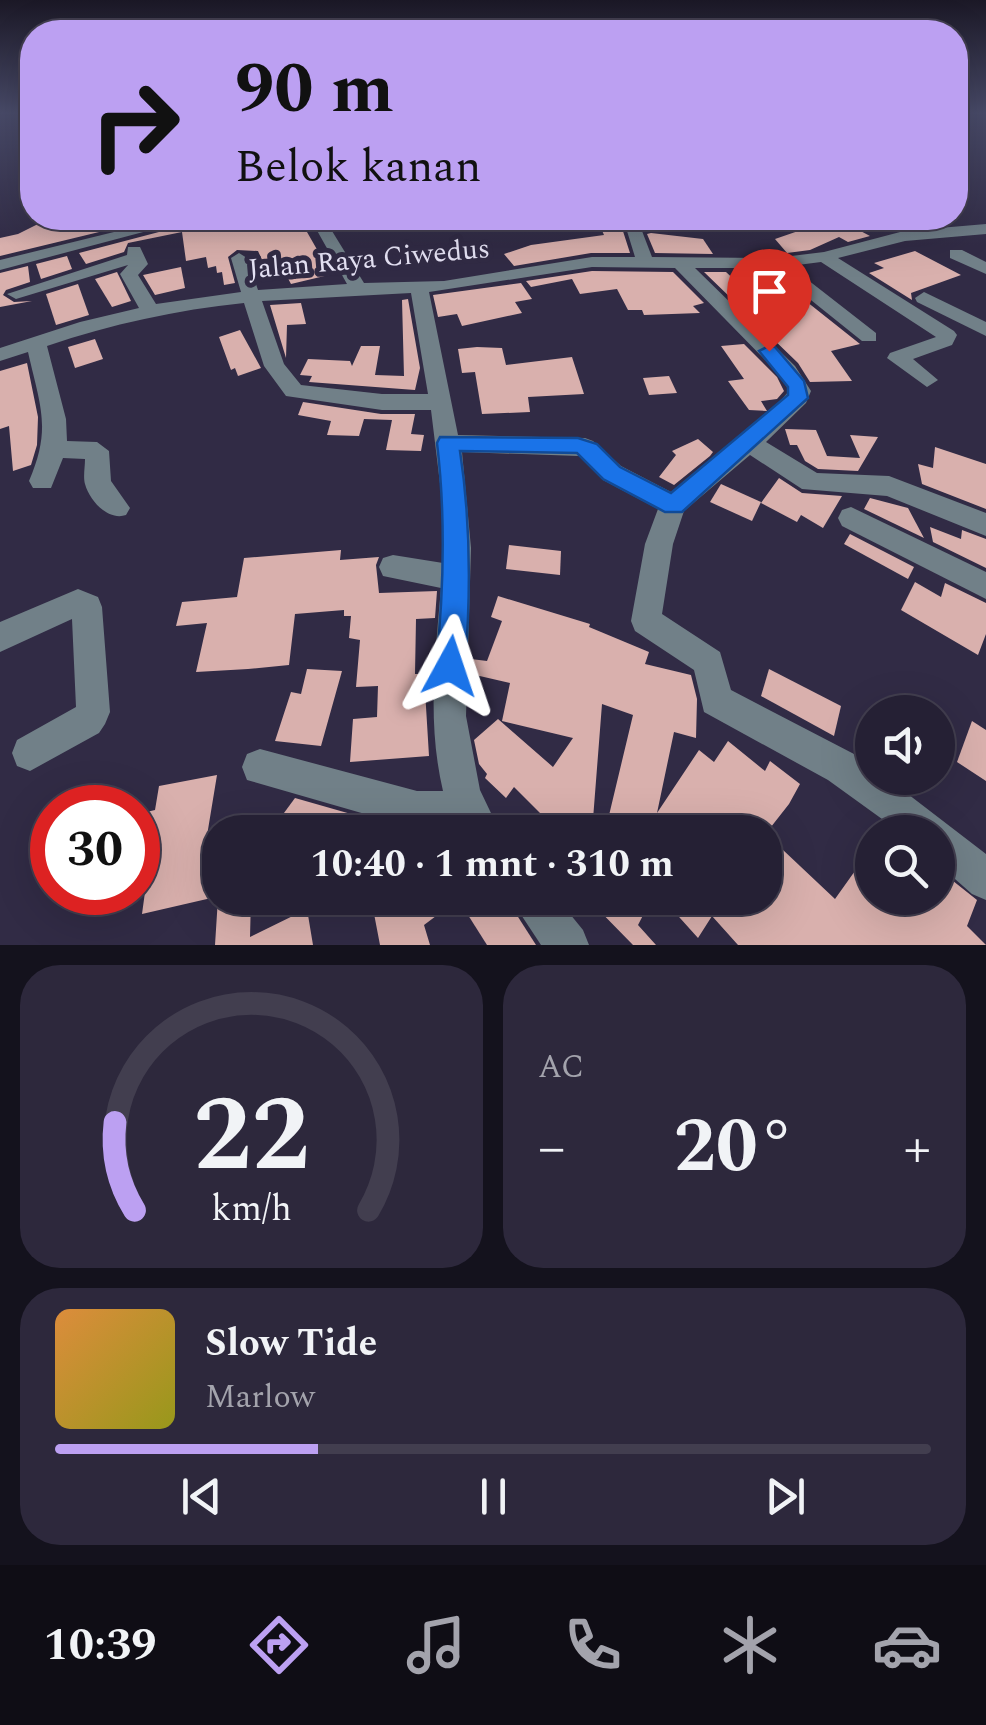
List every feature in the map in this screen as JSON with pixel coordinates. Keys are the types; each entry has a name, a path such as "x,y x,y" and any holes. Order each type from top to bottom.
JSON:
{"street":[{"name":"Jalan Raya Ciwedus","path":"0,355 150,310 253,296 419,288 571,264 775,263 872,251 926,233 986,229"},
{"path":"0,265 137,230"},
{"path":"324,230 359,290"},
{"path":"634,230 645,262"},
{"path":"129,232 139,264 128,274 150,310"},
{"path":"956,254 986,269"},
{"path":"16,294 136,257"},
{"path":"824,257 949,338 896,358"},
{"path":"239,258 274,366 294,391 366,401 440,402"},
{"path":"680,263 788,371 800,391 792,405 673,505 659,544 646,621 702,654 708,663 716,700 840,767 907,815"},
{"path":"775,263 927,380"},
{"path":"419,288 457,510 449,719 471,815"},
{"path":"924,298 986,330"},
{"path":"36,342 55,419 54,449 42,481"},
{"path":"448,443 589,449 612,473 673,505"},
{"path":"748,444 792,467 810,482 889,486 986,525"},
{"path":"54,449 97,451 98,484 117,508"},
{"path":"851,518 986,586"},
{"path":"394,567 457,578"},
{"path":"0,637 78,602 87,607 93,712 87,721 30,753"},
{"path":"260,766 417,810 444,810 462,815"},
{"path":"955,853 986,880"},
{"path":"544,915 568,945"}],"building":[{"path":"26,230 107,230 0,256 0,238"},
{"path":"167,230 306,230 337,273 291,284 276,256 262,260 258,251 237,250 228,257 235,283 224,285 222,272 217,273 216,266 208,268 206,257 186,261 182,232 128,243 124,252 86,264 79,253"},
{"path":"602,230 623,230 630,253 591,253 514,266 504,254 531,245 604,235"},
{"path":"801,230 859,230 870,236 848,242 839,237 810,250 787,253 775,239"},
{"path":"647,234 703,239 713,254 655,253"},
{"path":"915,251 961,275 911,293 912,300 869,273 884,268 874,263"},
{"path":"67,256 72,269 41,279 36,264"},
{"path":"28,266 30,282 6,290 3,295 14,302 32,301 0,307 0,273"},
{"path":"181,267 185,288 155,295 143,275"},
{"path":"592,271 673,272 704,303 693,306 700,313 644,315 642,310 628,310 617,289 580,294 572,279 531,287 526,281"},
{"path":"117,272 131,301 112,307 95,279"},
{"path":"704,272 726,272 754,298 792,290 860,344 831,351 852,381 810,382 798,363"},
{"path":"521,283 532,299 515,302 522,313 462,326 457,314 438,317 433,295"},
{"path":"78,284 89,315 56,325 46,294"},
{"path":"408,299 420,368 415,390 309,382 312,376 300,375 308,359 350,361 352,366 361,346 380,346 375,375 404,376 402,300"},
{"path":"301,303 306,324 287,325 286,358 270,305"},
{"path":"240,330 261,368 238,376 235,368 231,370 219,337"},
{"path":"95,339 103,359 75,368 68,347"},
{"path":"744,344 777,377 784,391 777,399 761,401 767,411 749,410 728,381 744,379 721,346"},
{"path":"502,348 506,365 572,357 584,394 528,397 530,412 482,414 475,372 462,373 458,349"},
{"path":"27,363 38,417 37,445 31,465 13,471 9,426 0,429 0,371"},
{"path":"669,376 677,393 649,395 643,378"},
{"path":"303,402 381,414 415,414 411,434 424,435 421,451 386,450 392,420 364,419 359,436 327,435 331,421 298,415"},
{"path":"785,429 816,430 827,456 860,458 850,435 878,437 858,471 818,469 805,461 797,445 790,445"},
{"path":"698,439 713,452 710,456 674,485 659,477 676,455 672,451"},
{"path":"935,447 986,464 986,509 922,484 918,464 933,468"},
{"path":"779,478 802,493 842,496 823,528 801,515 797,522 761,503"},
{"path":"721,484 761,502 752,521 710,502"},
{"path":"870,498 908,508 924,538 864,509"},
{"path":"930,527 961,539 962,530 986,539 986,568 933,542"},
{"path":"850,534 914,567 908,579 844,544"},
{"path":"509,545 561,551 560,575 506,569"},
{"path":"341,550 340,560 379,557 379,593 437,591 435,618 416,619 415,674 424,674 429,756 350,762 353,719 377,717 378,686 356,687 360,640 349,638 351,616 344,616 344,610 295,614 289,665 248,669 196,672 207,623 176,626 182,602 237,597 244,558"},
{"path":"915,582 941,597 945,583 986,603 986,634 978,655 901,610"},
{"path":"498,596 590,624 589,627 649,652 645,664 691,675 697,699 696,738 674,732 657,813 699,750 714,762 728,741 765,771 770,761 800,784 789,804 780,815 609,815 633,715 602,704 593,815 542,815 514,787 506,798 485,778 487,774 479,764 474,740 498,719 553,767 573,738 502,721 510,683 471,674 471,659 487,661 502,621 491,617"},
{"path":"307,669 342,671 321,746 275,741 291,692 301,694"},
{"path":"769,669 841,706 834,736 761,696"},
{"path":"972,721 986,730 986,781 957,762"},
{"path":"217,775 210,815 202,815 202,900 160,910 160,786"},
{"path":"295,798 353,815 282,815"},
{"path":"782,849 835,899 855,871 855,915 955,915 955,883 977,900 967,926 986,945 738,945 712,916 698,938 677,915 782,915"},
{"path":"217,915 251,915 250,937 295,915 308,915 313,945 215,945"},
{"path":"374,915 437,915 424,925 430,945 380,945"},
{"path":"468,915 517,915 536,945 487,945"},
{"path":"604,915 643,915 638,925 656,945 633,945"}],"route":[{"path":"450,666 457,510 448,443 589,449 612,473 673,505 798,398 798,386 769,351"}]}
